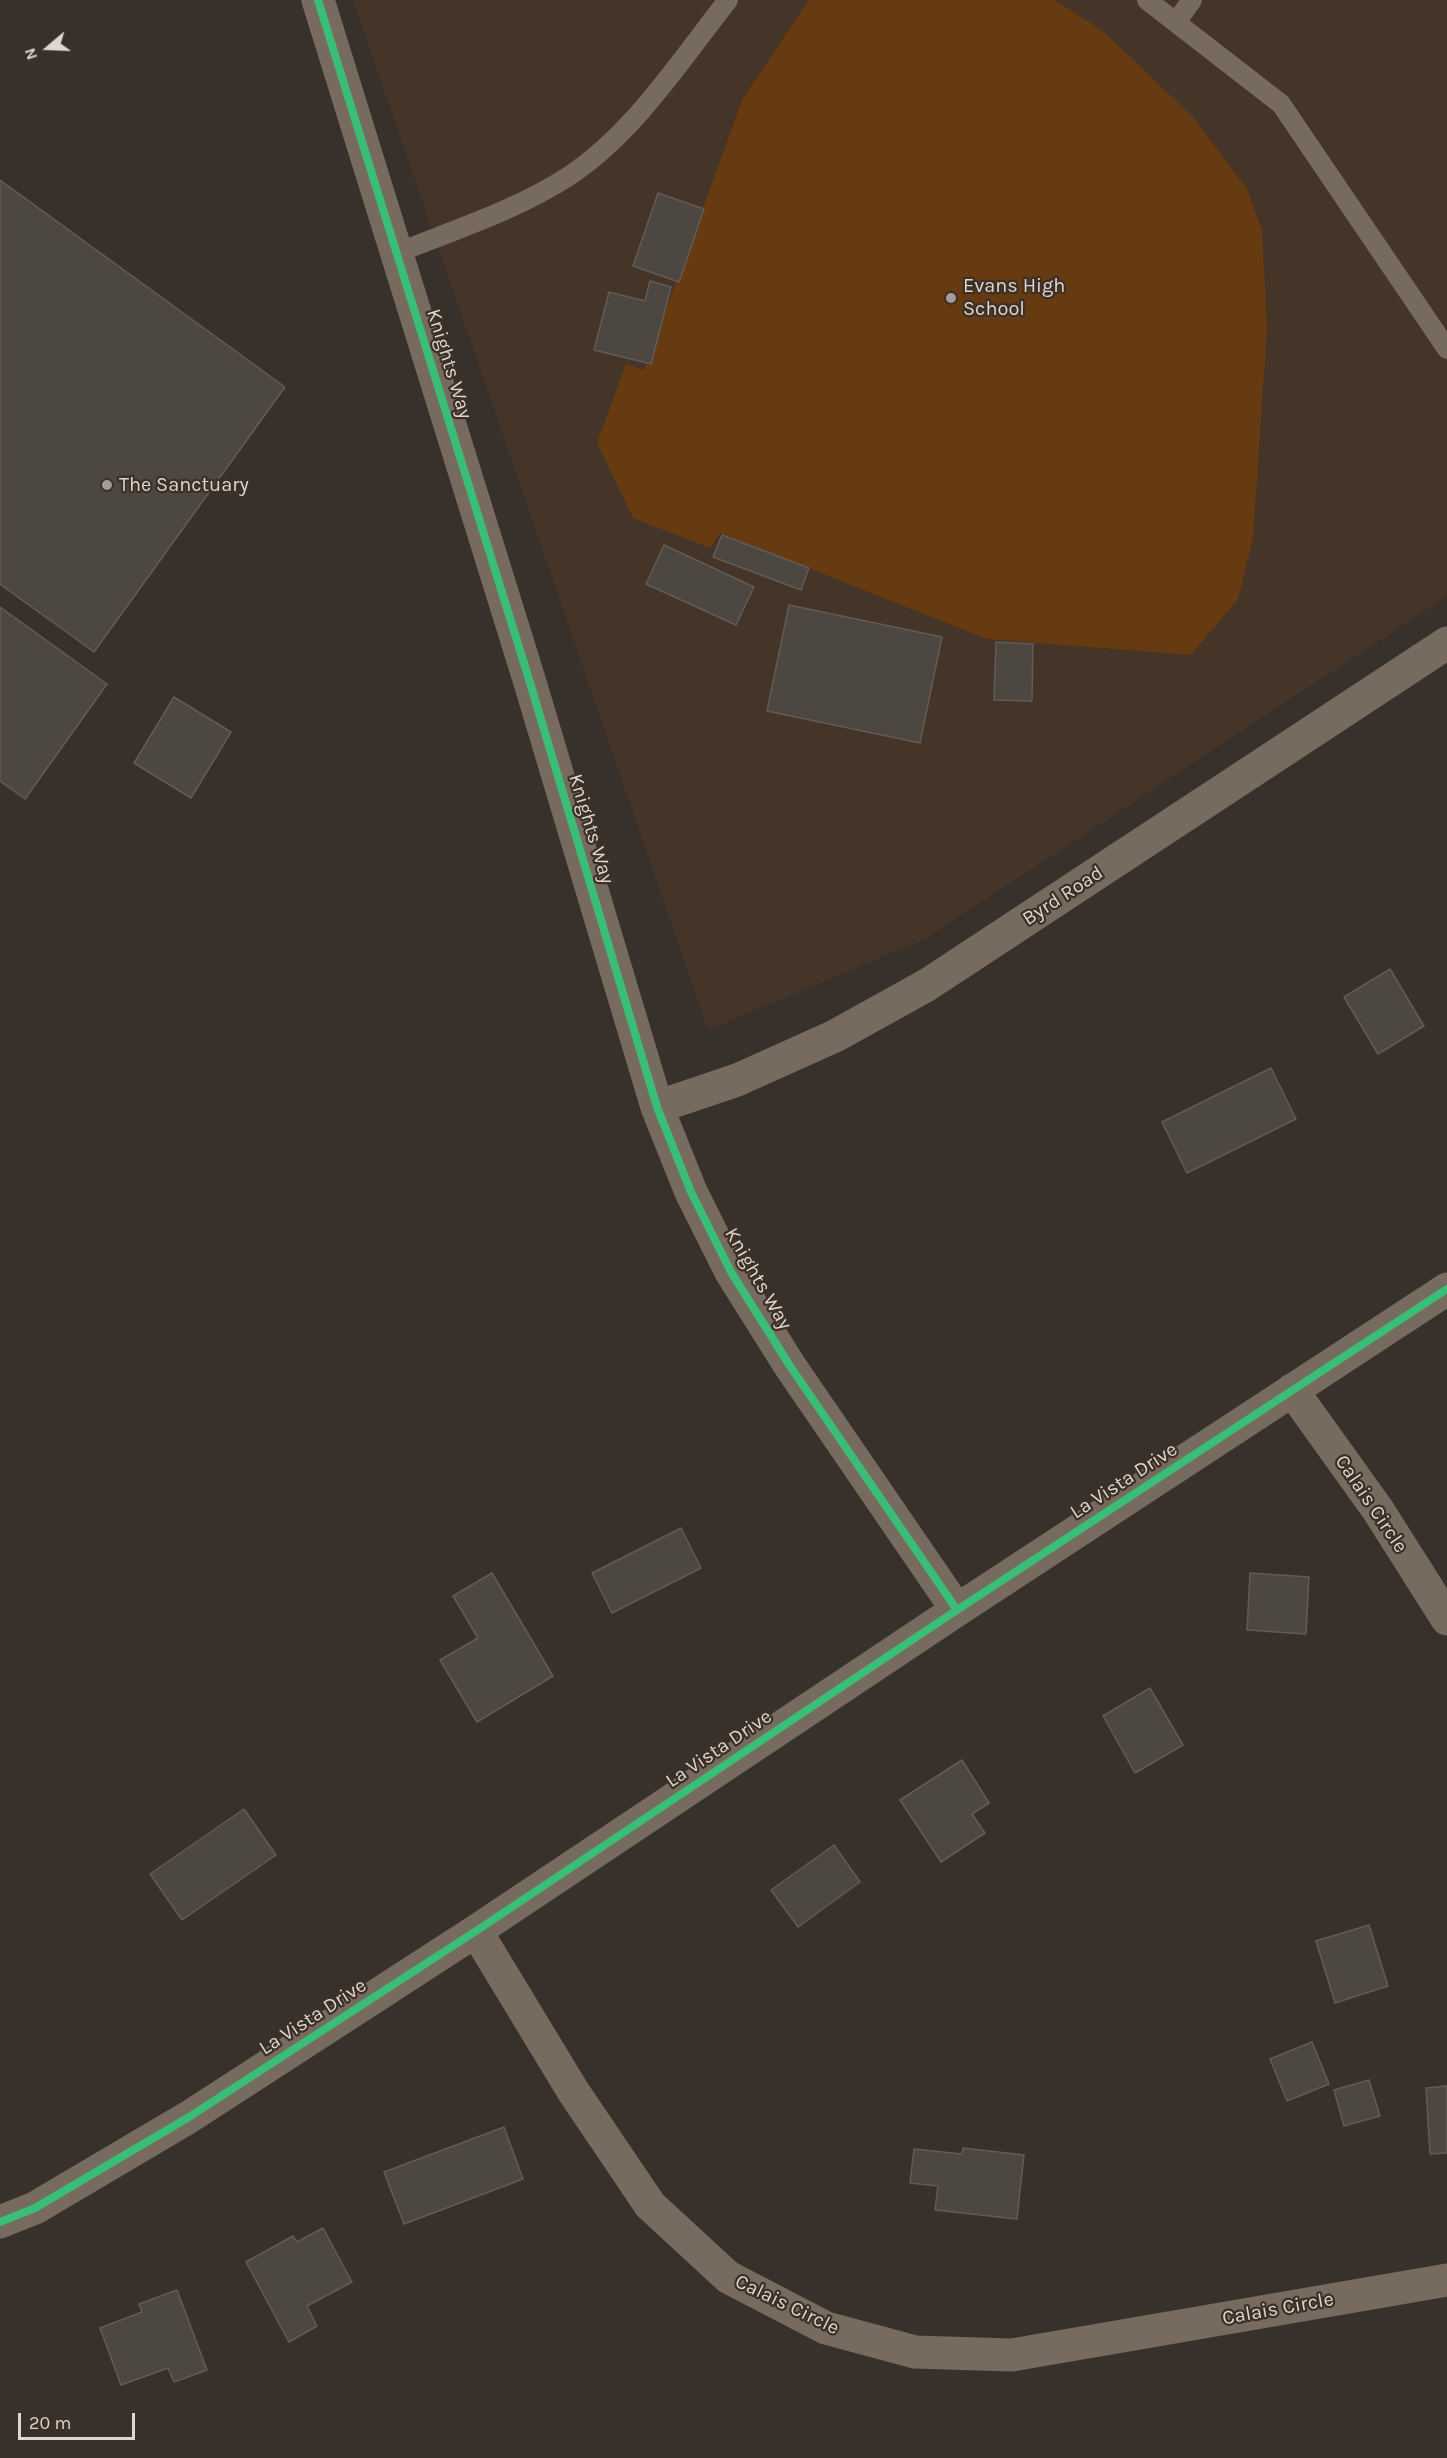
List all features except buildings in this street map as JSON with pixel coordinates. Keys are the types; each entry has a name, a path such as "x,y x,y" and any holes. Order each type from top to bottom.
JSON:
{"street":[{"name":"Knights Way","path":"318,0 528,676 657,1107 691,1192 731,1272 790,1366 957,1610"},
{"name":"Byrd Road","path":"657,1107 737,1080 836,1036 927,985 1447,643"},
{"name":"La Vista Drive","path":"0,2222 35,2208 189,2117 476,1931 957,1610 1447,1289"},
{"name":"Calais Circle","path":"1292,1390 1378,1510 1447,1619"},
{"name":"Calais Circle","path":"476,1931 573,2091 650,2205 728,2277 826,2328 915,2352 1012,2355 1447,2280"}],"lane":[{"path":"397,253 515,205 569,176 612,141 653,96 728,0"},
{"path":"1147,0 1281,104 1447,350"},
{"path":"1176,22 1192,0"}],"shaded area":[{"name":"Evans High School","path":"353,0 1447,0 1447,596 925,939 708,1030"},
{"path":"809,0 1055,0 1103,31 1193,117 1247,189 1262,230 1267,329 1253,538 1238,599 1191,655 987,639 720,533 710,548 633,518 597,443 626,364 644,370 743,98"}],"cycle path":[{"path":"318,0 528,676 657,1107 691,1192 731,1272 790,1366 957,1610"},
{"path":"0,2222 35,2208 189,2117 476,1931 957,1610 1447,1289"}],"place":[{"name":"Evans High School","path":"951,298"},
{"name":"The Sanctuary","path":"107,485"}]}
